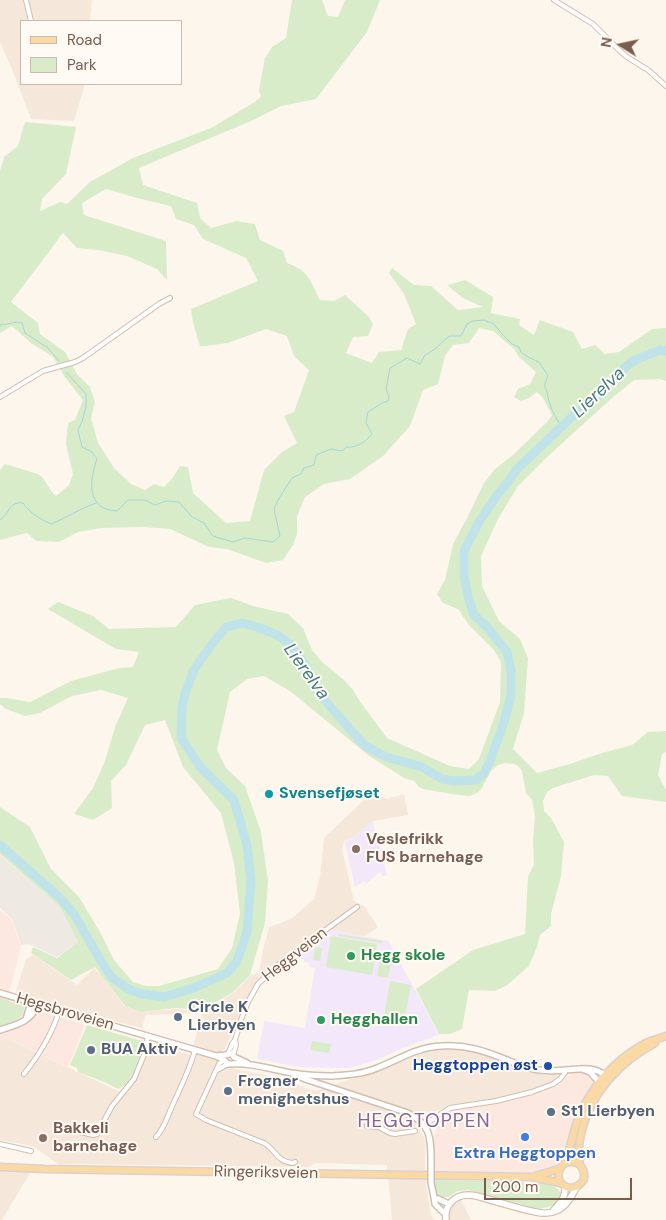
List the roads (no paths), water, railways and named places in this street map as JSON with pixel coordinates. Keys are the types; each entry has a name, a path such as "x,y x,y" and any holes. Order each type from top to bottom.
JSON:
{"main road":[{"path":"553,1211 564,1199 565,1195 563,1185 558,1177 559,1169 564,1163 580,1115 590,1095 599,1082 630,1053 646,1043 663,1038"},
{"path":"445,1217 449,1204 457,1198 468,1195 545,1213 557,1211 566,1204 582,1182 584,1176 580,1165 579,1141 594,1099 607,1082 633,1057 663,1038"},
{"path":"564,1163 574,1162 580,1165"},
{"name":"Ringeriksveien","path":"0,1167 531,1177 563,1185"},
{"name":"Ringeriksveien","path":"531,1177 559,1169"},
{"path":"563,1185 571,1188 578,1186"}],"street":[{"path":"26,0 31,20"},
{"path":"554,0 593,24 627,57 648,70 666,86"},
{"path":"0,397 43,371 83,358 170,298"},
{"name":"Heggveien","path":"229,1058 248,1002 258,984 278,964 357,907"},
{"name":"Hegsbroveien","path":"0,994 216,1056 293,1073 331,1076 357,1074 423,1048 452,1045 482,1050 535,1070 590,1068 606,1075"},
{"path":"26,1019 31,1003"},
{"path":"0,1030 30,1018 38,1005"},
{"path":"24,1074 41,1051 59,1011"},
{"path":"62,1130 67,1129 96,1135 98,1133 112,1106 134,1080 144,1055 148,1036"},
{"path":"156,1138 187,1073 195,1050"},
{"path":"229,1058 219,1064 196,1114 206,1120 264,1143 284,1162 293,1164 295,1162"},
{"path":"582,1069 590,1072 599,1082 607,1082 606,1075"},
{"path":"424,1125 450,1108 496,1101 532,1092 558,1081 565,1073 565,1070"},
{"path":"293,1073 305,1079 405,1112 419,1120 429,1132 431,1183 436,1204 445,1217"},
{"path":"367,1126 379,1127 395,1134 415,1131"},
{"path":"0,1144 31,1150"},
{"path":"434,1197 449,1204"}],"waterway":[{"path":"66,372 86,394 86,406 78,430 82,447 92,452 97,459 93,471 92,484 92,491 97,503 104,508 117,511 128,500 145,500 155,505 166,501 179,502 192,517 204,523 213,536 233,542 245,538 273,542 280,536 274,509 292,478 301,474 304,468 314,465 316,455 331,449 342,451 347,447 364,442 372,434 366,423 368,412 388,401 389,397 386,389 390,368 407,358 420,364 425,355 435,349 449,336 461,336 467,324 472,321 484,320 494,324 512,344 519,347 521,352 539,362 548,376 545,386 549,401 554,415 562,427"},
{"path":"0,326 1,324 22,323 25,333 48,348 59,361"},
{"name":"Lierelva","path":"0,845 59,897 74,914 111,977 130,990 164,997 194,988 227,973 237,961 247,932 251,881 247,845 234,800 201,768 181,738 182,707 186,690 194,670 212,644 226,627 243,623 277,635 290,644 306,666 313,685 364,745 386,757 422,767 442,779 454,781 476,780 484,773 490,761 504,722 511,695 511,671 507,652 487,627 474,615 464,575 464,551 479,522 517,469 574,415 591,404 620,372 633,361 660,350 666,351"},
{"path":"0,520 12,506 18,503 23,503 29,510 51,524 96,503"}],"place":[{"name":"Svensefjøset","path":"269,794"},
{"name":"Veslefrikk FUS barnehage","path":"356,849"},
{"name":"Hegg skole","path":"351,956"},
{"name":"Circle K Lierbyen","path":"178,1017"},
{"name":"Hegghallen","path":"321,1020"},
{"name":"BUA Aktiv","path":"91,1050"},
{"name":"Heggtoppen øst","path":"548,1066"},
{"name":"Frogner menighetshus","path":"228,1091"},
{"name":"St1 Lierbyen","path":"551,1112"},
{"name":"Extra Heggtoppen","path":"525,1137"},
{"name":"Bakkeli barnehage","path":"43,1138"}],"district":[{"name":"HEGGTOPPEN","path":"424,1122"}]}
